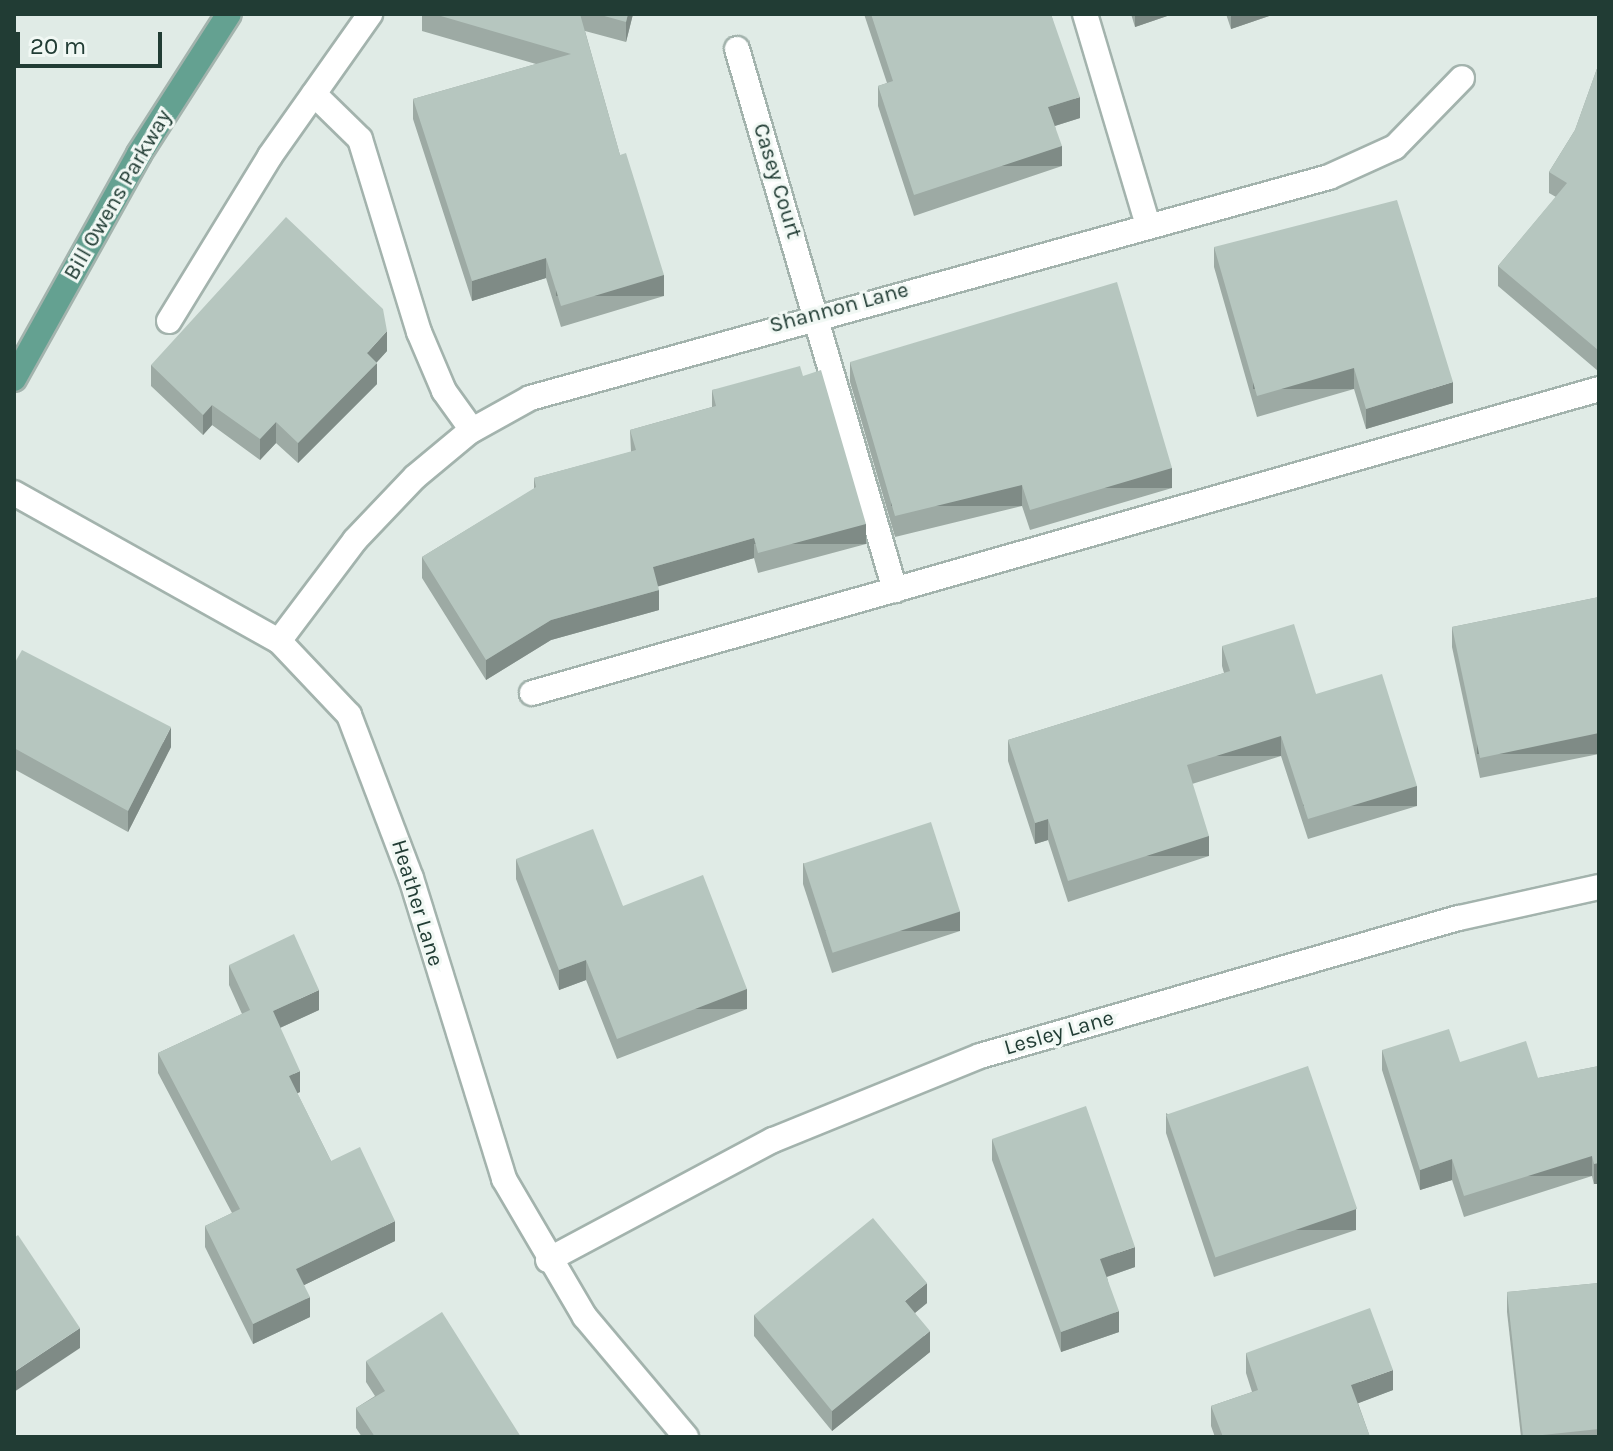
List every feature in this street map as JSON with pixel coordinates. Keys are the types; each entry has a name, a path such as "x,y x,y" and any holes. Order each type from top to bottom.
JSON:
{"main road":[{"name":"Bill Owens Parkway","path":"14,379 139,154 229,14"}],"street":[{"path":"169,321 314,94 370,14"},
{"path":"1085,14 1148,225"},
{"name":"Casey Court","path":"737,49 817,313 895,590"},
{"name":"Shannon Lane","path":"279,641 374,519 472,430 530,398 817,313 1364,164 1424,123 1462,78"},
{"path":"314,94 360,139 419,332 444,391 472,430"},
{"path":"532,693 1599,389"},
{"name":"Heather Lane","path":"14,493 279,641 327,685 367,752 486,1135 548,1260 585,1317 686,1437"},
{"name":"Lesley Lane","path":"548,1260 773,1140 980,1056 1459,918 1599,887"}],"building":[{"path":"434,14 580,14 620,155 626,153 664,275 561,306 546,258 472,281 413,99 571,54"},
{"path":"597,14 628,14 626,22"},
{"path":"871,14 1051,14 1080,97 1048,107 1062,146 914,195 878,86 893,81"},
{"path":"1599,63 1598,350 1498,266 1567,183 1549,172 1575,130"},
{"path":"1397,200 1453,382 1366,409 1354,368 1257,396 1214,247"},
{"path":"286,217 383,309 387,331 367,353 377,363 298,443 276,422 260,439 212,405 203,415 151,365"},
{"path":"1117,282 1172,468 1030,510 1022,485 895,516 850,362"},
{"path":"800,366 803,376 821,370 866,524 758,553 754,538 653,567 659,590 551,620 486,660 422,557 536,487 534,478 636,450 630,430 716,406 712,390"},
{"path":"1599,597 1599,733 1480,758 1452,627"},
{"path":"1294,624 1316,694 1382,674 1417,786 1308,819 1281,736 1187,765 1209,836 1068,881 1048,819 1035,823 1008,740 1230,671 1222,646"},
{"path":"22,650 171,727 128,811 14,748 14,664"},
{"path":"931,822 960,911 833,953 804,863"},
{"path":"593,829 623,906 703,875 747,989 617,1039 586,960 559,970 516,859"},
{"path":"294,934 319,990 273,1011 300,1071 289,1076 331,1161 360,1147 395,1221 296,1269 310,1297 253,1324 205,1226 240,1209 158,1053 250,1010 229,965"},
{"path":"1449,1029 1460,1062 1526,1041 1538,1078 1599,1066 1599,1163 1594,1164 1592,1156 1464,1196 1452,1159 1420,1170 1382,1050"},
{"path":"1308,1066 1357,1209 1215,1258 1166,1115"},
{"path":"1086,1106 1135,1247 1100,1259 1119,1311 1061,1332 992,1139"},
{"path":"873,1218 927,1283 905,1301 930,1331 832,1411 754,1315"},
{"path":"18,1235 80,1328 14,1372 14,1238"},
{"path":"1599,1283 1599,1429 1523,1437 1507,1292"},
{"path":"1370,1308 1393,1370 1351,1385 1370,1437 1223,1437 1211,1406 1258,1390 1246,1353"},
{"path":"442,1312 521,1437 375,1437 356,1408 385,1391 366,1361"}]}
